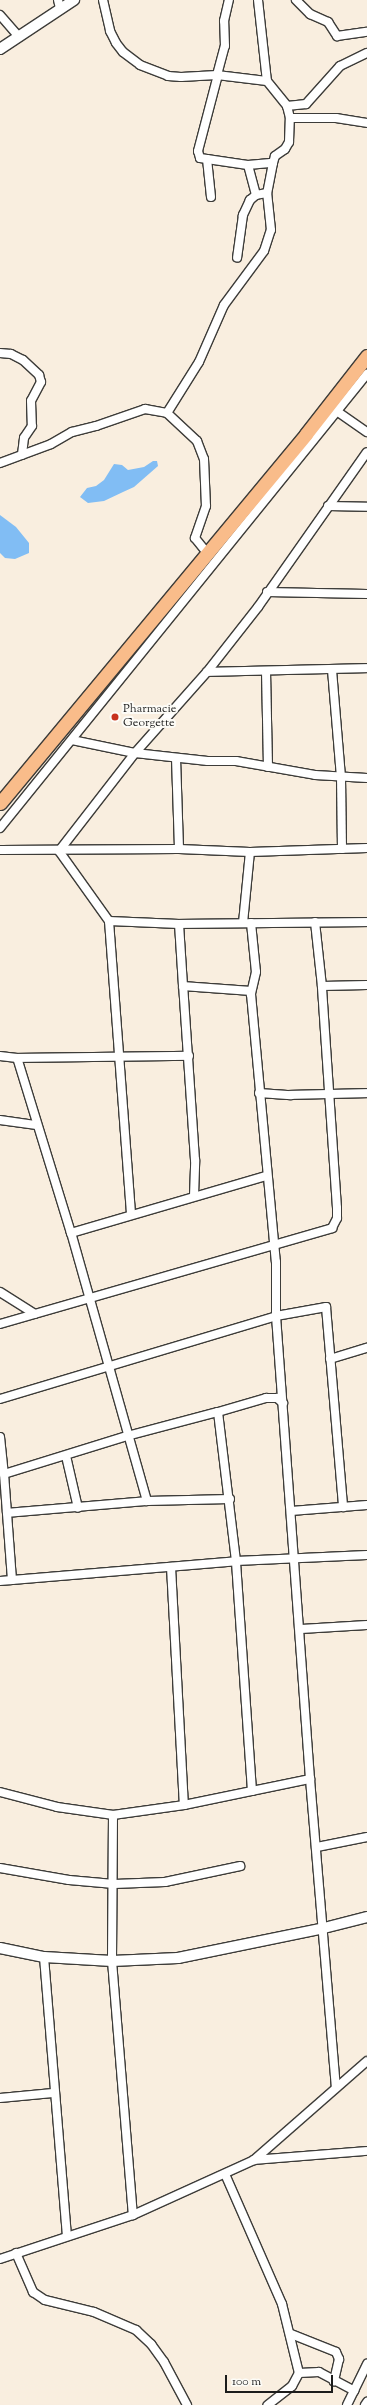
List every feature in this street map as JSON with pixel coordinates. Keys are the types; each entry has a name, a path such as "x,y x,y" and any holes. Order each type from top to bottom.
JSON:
{"main road":[{"path":"0,803 306,434 367,356"}],"street":[{"path":"0,49 19,37 59,4 74,0"},
{"path":"103,0 110,31 116,43 123,52 140,65 168,76 218,75 267,81"},
{"path":"229,0 224,21 225,46 198,151 200,158 248,165 273,163"},
{"path":"167,413 198,362 224,305 264,251 271,230 267,193 274,157 285,149 289,142 290,118 287,106 267,81 258,0"},
{"path":"296,0 310,14 328,22 337,36 367,32"},
{"path":"0,15 19,37"},
{"path":"287,106 306,104 340,66 367,53"},
{"path":"290,118 336,118 367,123"},
{"path":"208,159 210,197"},
{"path":"248,165 256,195"},
{"path":"237,258 243,214 247,204 256,195 267,193"},
{"path":"0,353 11,354 23,360 39,375 41,382 31,401 33,424 24,438 22,455"},
{"path":"0,828 239,531 338,412 367,374"},
{"path":"0,462 51,444 72,432 96,426 145,409 167,413 197,441 204,459 206,506 196,538 207,552"},
{"path":"338,412 367,432"},
{"path":"59,851 135,753 207,672 267,592 367,452"},
{"path":"328,506 367,507"},
{"path":"267,592 367,594"},
{"path":"207,672 367,668"},
{"path":"332,670 341,777 342,849"},
{"path":"266,671 268,767"},
{"path":"72,740 135,753 176,758 236,761 341,777 367,778"},
{"path":"176,758 179,849"},
{"path":"0,850 59,851 179,849 250,852 367,848"},
{"path":"59,851 109,921 131,1214"},
{"path":"250,852 247,923 256,972 255,984 251,991 273,1244 276,1316 290,1511 301,1629 310,1779 324,1928 336,2087"},
{"path":"109,921 179,924 367,922"},
{"path":"0,1324 273,1244 326,1231 335,1223 337,1208 330,1095 322,986 315,922"},
{"path":"179,924 196,1179 194,1196"},
{"path":"322,986 367,985"},
{"path":"183,986 251,991"},
{"path":"0,1056 17,1058 189,1056"},
{"path":"17,1058 71,1234 107,1367 147,1502"},
{"path":"259,1093 330,1095 367,1093"},
{"path":"0,1120 37,1125"},
{"path":"71,1234 131,1214 266,1176"},
{"path":"0,1292 36,1314"},
{"path":"0,1399 276,1316 326,1307 343,1507"},
{"path":"330,1359 367,1348"},
{"path":"4,1474 127,1436 266,1398 277,1398 283,1403"},
{"path":"218,1412 230,1499 236,1561 252,1791"},
{"path":"0,1437 12,1580"},
{"path":"66,1456 78,1508"},
{"path":"7,1513 147,1502 230,1499"},
{"path":"290,1511 367,1506"},
{"path":"0,1581 236,1561 367,1555"},
{"path":"170,1567 184,1805"},
{"path":"301,1629 367,1625"},
{"path":"0,1792 57,1807 113,1814 184,1805 310,1779"},
{"path":"113,1814 114,1884 112,1961 133,2215"},
{"path":"317,1847 367,1837"},
{"path":"0,1868 69,1880 114,1884 165,1882 240,1866"},
{"path":"0,1948 44,1957 112,1961 178,1958 324,1928 367,1917"},
{"path":"44,1957 53,2093 67,2236"},
{"path":"0,2259 133,2215 254,2160 367,2061"},
{"path":"0,2098 53,2093"},
{"path":"254,2160 367,2151"},
{"path":"225,2174 282,2304 291,2334 299,2373 292,2386 268,2405"},
{"path":"16,2253 33,2292 39,2296 64,2306 94,2312 136,2330 151,2344 164,2362 187,2405"},
{"path":"291,2334 336,2352 339,2359 334,2381"},
{"path":"347,2405 367,2364"},
{"path":"299,2373 319,2372 354,2391"}],"water":[{"path":"153,461 157,461 158,466 134,487 104,501 88,503 80,497 87,488 96,486 104,480 114,464 122,465 128,470 144,467"},
{"path":"0,515 16,527 29,543 29,553 15,559 5,558 0,553"}],"place":[{"name":"Pharmacie Georgette","path":"115,717"}]}
